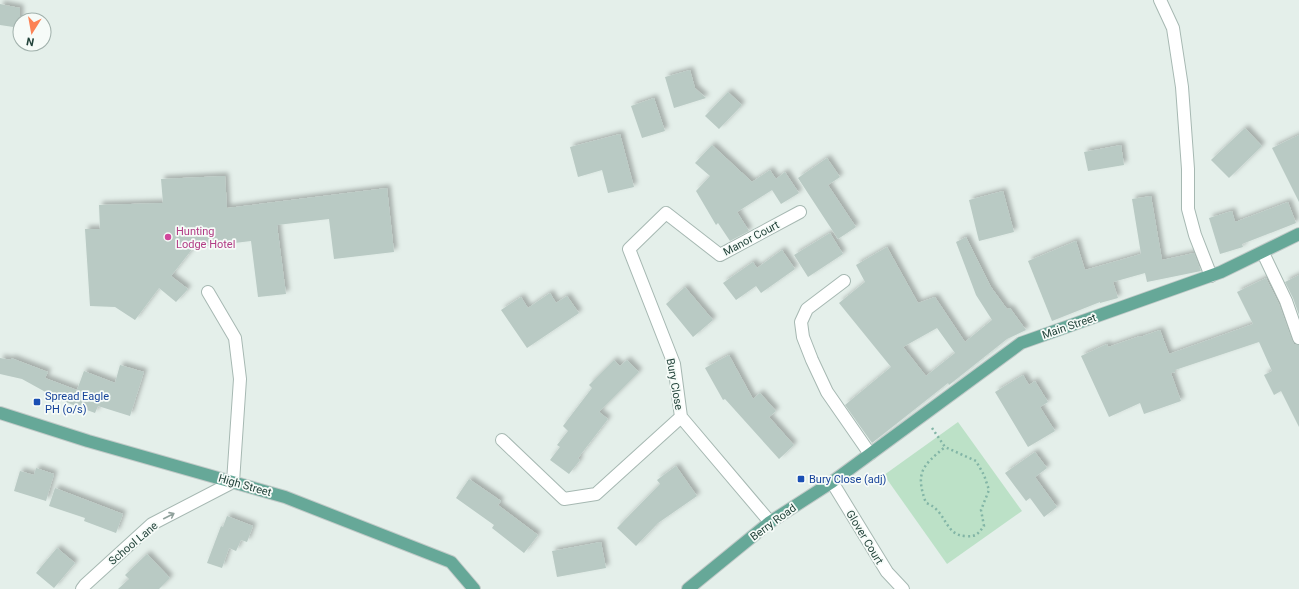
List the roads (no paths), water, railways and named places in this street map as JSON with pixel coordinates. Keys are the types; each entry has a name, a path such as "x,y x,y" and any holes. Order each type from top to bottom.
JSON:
{"main road":[{"name":"Main Street","path":"866,456 1021,343 1211,276 1263,253 1299,234"},
{"name":"High Street","path":"0,413 88,441 285,497 451,562 474,589"},
{"name":"Berry Road","path":"688,589 770,522 832,482 866,456"}],"street":[{"path":"1160,0 1173,28 1182,87 1188,168 1188,209 1195,235 1211,276"},
{"name":"Manor Court","path":"666,213 720,255 800,212"},
{"name":"Bury Close","path":"666,213 629,249 674,364 681,417 770,522"},
{"path":"1263,253 1286,301 1299,338"},
{"path":"844,281 808,309 801,322 803,337 827,392 866,456"},
{"path":"208,292 235,338 240,379 234,482"},
{"path":"502,440 564,499 596,494 681,417"},
{"name":"School Lane","path":"83,587 152,524 234,482"},
{"name":"Glover Court","path":"832,482 887,572 903,589"}],"place":[{"name":"Hunting Lodge Hotel","path":"168,237"},
{"name":"Spread Eagle PH (o/s)","path":"37,402"},
{"name":"Bury Close (adj)","path":"801,479"}]}
